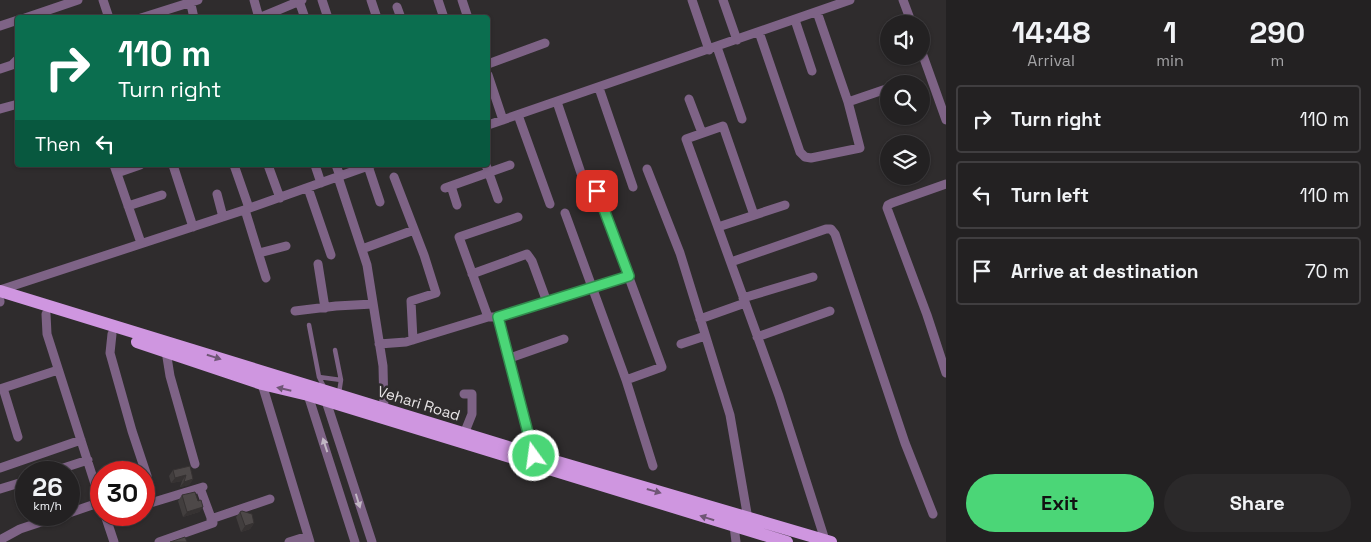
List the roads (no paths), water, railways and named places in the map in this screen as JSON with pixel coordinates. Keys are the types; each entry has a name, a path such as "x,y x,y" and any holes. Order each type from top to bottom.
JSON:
{"main road":[{"name":"Vehari Road","path":"0,290 318,390 787,542"},
{"name":"Vehari Road","path":"0,301 166,351 262,384 318,390 534,456 828,541"}],"street":[{"path":"34,15 78,0"},
{"path":"103,0 108,15"},
{"path":"254,0 258,15"},
{"path":"322,0 327,15"},
{"path":"371,0 376,15"},
{"path":"438,0 443,15"},
{"path":"462,0 467,15"},
{"path":"692,0 742,119"},
{"path":"723,0 737,40"},
{"path":"490,124 795,20 821,7 850,0"},
{"path":"903,0 909,15"},
{"path":"150,15 193,1 194,15"},
{"path":"264,15 301,1 304,15"},
{"path":"397,7 400,15"},
{"path":"759,32 800,152 805,157 811,158 860,148 821,7"},
{"path":"795,20 812,70"},
{"path":"0,26 15,21"},
{"path":"490,63 545,43"},
{"path":"0,69 15,63"},
{"path":"926,65 946,120"},
{"path":"490,81 503,120"},
{"path":"599,88 633,187"},
{"path":"848,102 880,91"},
{"path":"690,99 702,133"},
{"path":"557,102 583,179"},
{"path":"0,109 15,105"},
{"path":"518,115 550,204"},
{"path":"754,215 723,126 686,139 780,396 828,541"},
{"path":"457,205 448,187 487,169 510,165"},
{"path":"128,167 115,169 141,243"},
{"path":"174,167 193,226"},
{"path":"235,167 266,278"},
{"path":"269,167 280,198"},
{"path":"316,167 321,183"},
{"path":"337,167 367,265 383,366 384,409"},
{"path":"370,167 380,202"},
{"path":"0,290 280,198 339,176 352,168"},
{"path":"487,169 498,199"},
{"path":"647,169 680,253 730,415 748,519"},
{"path":"394,177 436,293 411,301 413,340"},
{"path":"945,368 887,208 892,203 946,184"},
{"path":"308,188 332,256"},
{"path":"597,191 662,367 626,380"},
{"path":"128,206 162,194"},
{"path":"216,194 224,217"},
{"path":"718,227 785,205"},
{"path":"566,213 626,380 653,466"},
{"path":"488,317 459,237 518,217"},
{"path":"731,262 826,229 831,229 835,234 906,443 933,514"},
{"path":"362,249 414,230"},
{"path":"259,253 286,246"},
{"path":"472,274 527,254 532,261 547,302"},
{"path":"318,264 325,308"},
{"path":"379,344 413,340 488,317 498,317 629,276"},
{"path":"700,319 744,300 813,276"},
{"path":"295,311 373,304"},
{"path":"758,337 830,310"},
{"path":"46,314 47,334 90,466"},
{"path":"498,317 534,456"},
{"path":"112,334 110,353 142,461"},
{"path":"681,344 706,336"},
{"path":"510,358 564,340"},
{"path":"166,351 170,376 194,464"},
{"path":"18,437 2,389 58,370"},
{"path":"262,384 309,539 289,542"},
{"path":"318,390 346,462 372,542"},
{"path":"318,390 332,466 355,542"},
{"path":"464,394 472,394 472,414 464,434"},
{"path":"0,468 81,440"},
{"path":"80,463 88,460"},
{"path":"332,466 346,462"},
{"path":"338,485 352,480"},
{"path":"0,490 15,485"},
{"path":"155,502 202,487 212,523 159,542"},
{"path":"211,520 270,499"},
{"path":"0,540 29,526"},
{"path":"109,526 114,542"},
{"path":"734,526 736,542"}],"lane":[{"path":"309,325 318,390 341,380"},
{"path":"335,350 341,380 339,396"}]}
